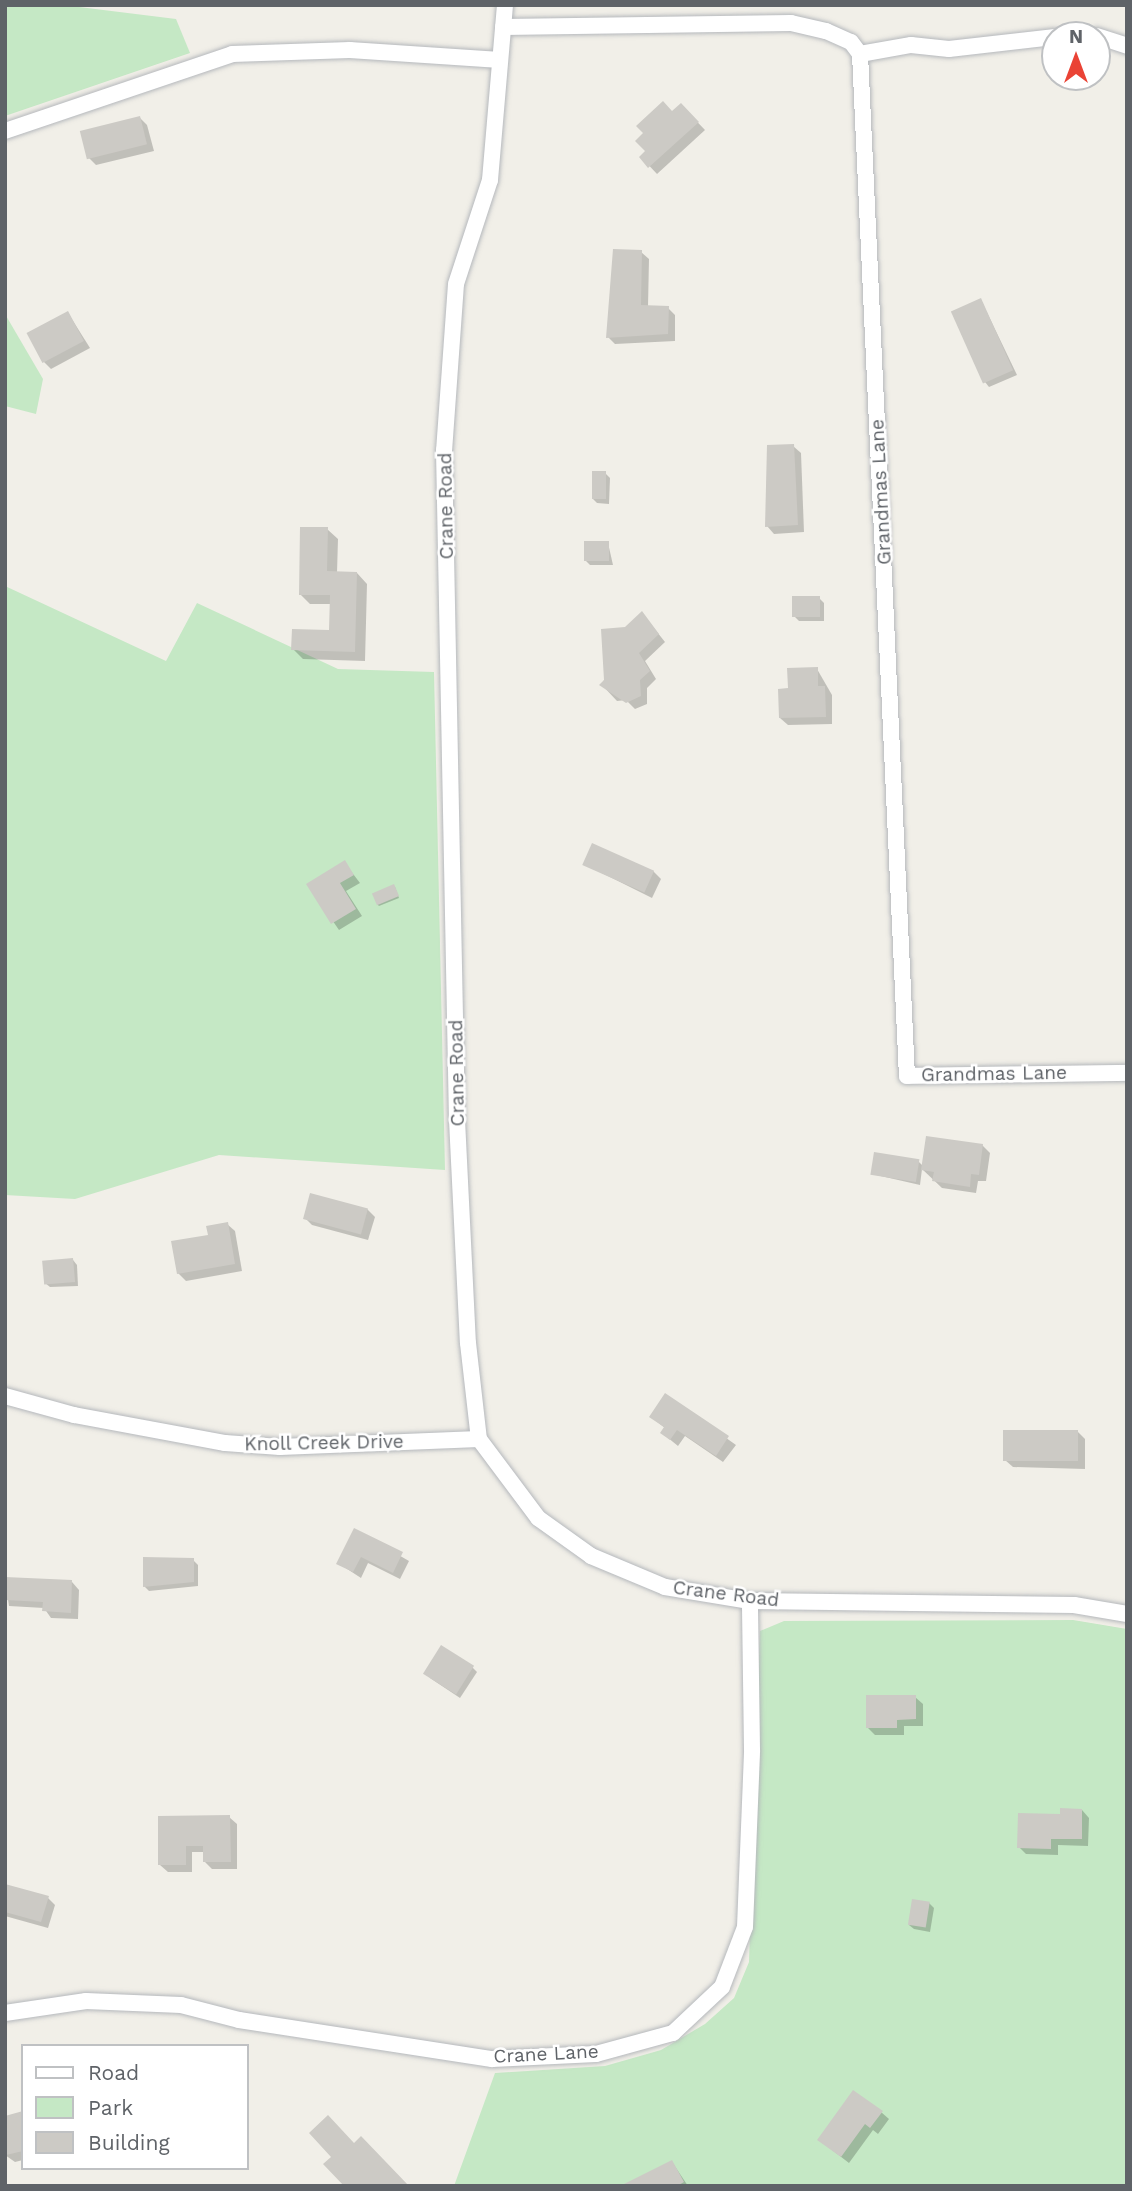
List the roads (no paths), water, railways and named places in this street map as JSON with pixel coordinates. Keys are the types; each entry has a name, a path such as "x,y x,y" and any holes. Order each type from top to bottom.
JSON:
{"street":[{"name":"Crane Road","path":"505,5 489,180 456,284 444,450 458,1131 468,1343 480,1438 538,1518 591,1556 665,1587 750,1601 1074,1605 1127,1614"},
{"path":"503,27 791,23 827,31 851,42 860,54 911,45 949,49 1041,39"},
{"path":"5,131 232,54 350,50 500,60"},
{"name":"Grandmas Lane","path":"860,54 907,1076 1127,1073"},
{"name":"Knoll Creek Drive","path":"5,1396 74,1415 225,1443 280,1447 480,1438"},
{"name":"Crane Lane","path":"5,2013 86,2001 181,2005 239,2020 492,2059 596,2054 673,2033 722,1987 745,1927 752,1750 750,1601"}]}
